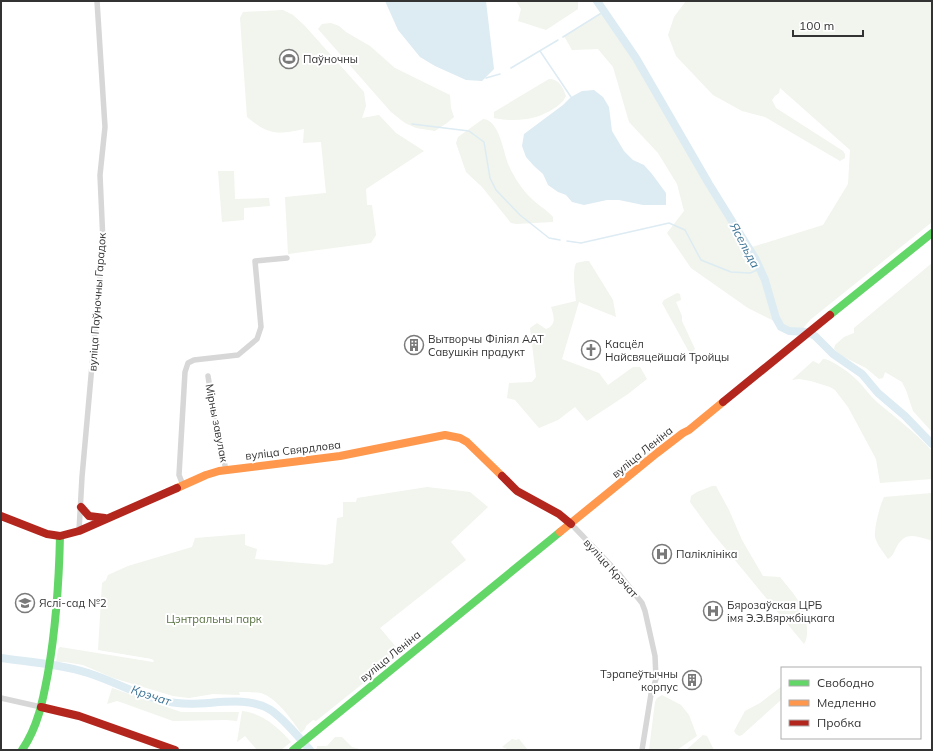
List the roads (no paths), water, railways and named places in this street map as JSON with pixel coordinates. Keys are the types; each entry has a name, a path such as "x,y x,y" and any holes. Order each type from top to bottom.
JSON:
{"main road":[{"name":"вуліца Леніна","path":"296,750 680,440 689,430 781,354 932,233"},
{"name":"вуліца Свярдлова","path":"60,536 79,530 206,475 226,470 340,456 437,436 453,435 467,442 518,491 559,514 573,526"},
{"path":"81,507 89,516 107,518"},
{"path":"1,516 47,534 60,536 57,601 51,657 41,707 30,738 22,750"},
{"path":"41,707 78,716 175,750"}],"street":[{"name":"вуліца Паўночны Гарадок","path":"79,530 82,477 103,242 100,175 105,127 97,1"},
{"path":"182,485 179,475 185,372 188,363 194,360 238,355 257,339 261,327 255,261 287,258"},
{"name":"Мірны завулак","path":"208,376 215,421 226,470"},
{"name":"вуліца Крэчат","path":"573,526 619,574 642,603 645,611 655,656 656,679 642,750"},
{"path":"1,698 41,707"}],"waterway":[{"name":"Ясельда","path":"597,1 636,58 709,184 755,258 765,280 776,318 781,327 789,331 807,332 815,336 833,354 862,374 878,393 905,416 932,444"},
{"path":"563,37 603,12"},
{"path":"511,68 558,40"},
{"path":"540,51 571,97"},
{"path":"486,78 500,74"},
{"path":"412,124 469,131 484,142 490,178 496,190 520,215 549,238 560,240"},
{"path":"567,241 581,243 669,223 685,230 701,260 731,272 750,273 760,269"},
{"name":"Крэчат","path":"1,658 56,665 78,670 142,695 165,701 188,704 248,702 259,705 269,709 280,717 310,750"}],"place":[{"name":"Паўночны","path":"289,59"},
{"name":"Вытворчы Філіял ААТ Савушкін прадукт","path":"414,345"},
{"name":"Касцёл Найсвяцейшай Тройцы","path":"591,350"},
{"name":"Паліклініка","path":"662,554"},
{"name":"Яслі-сад №2","path":"25,603"},
{"name":"Бярозаўская ЦРБ імя Э.Э.Вяржбіцкага","path":"713,611"},
{"name":"Тэрапеўтычны корпус","path":"692,680"}],"park label":[{"name":"Цэнтральны парк","path":"214,619"}]}
